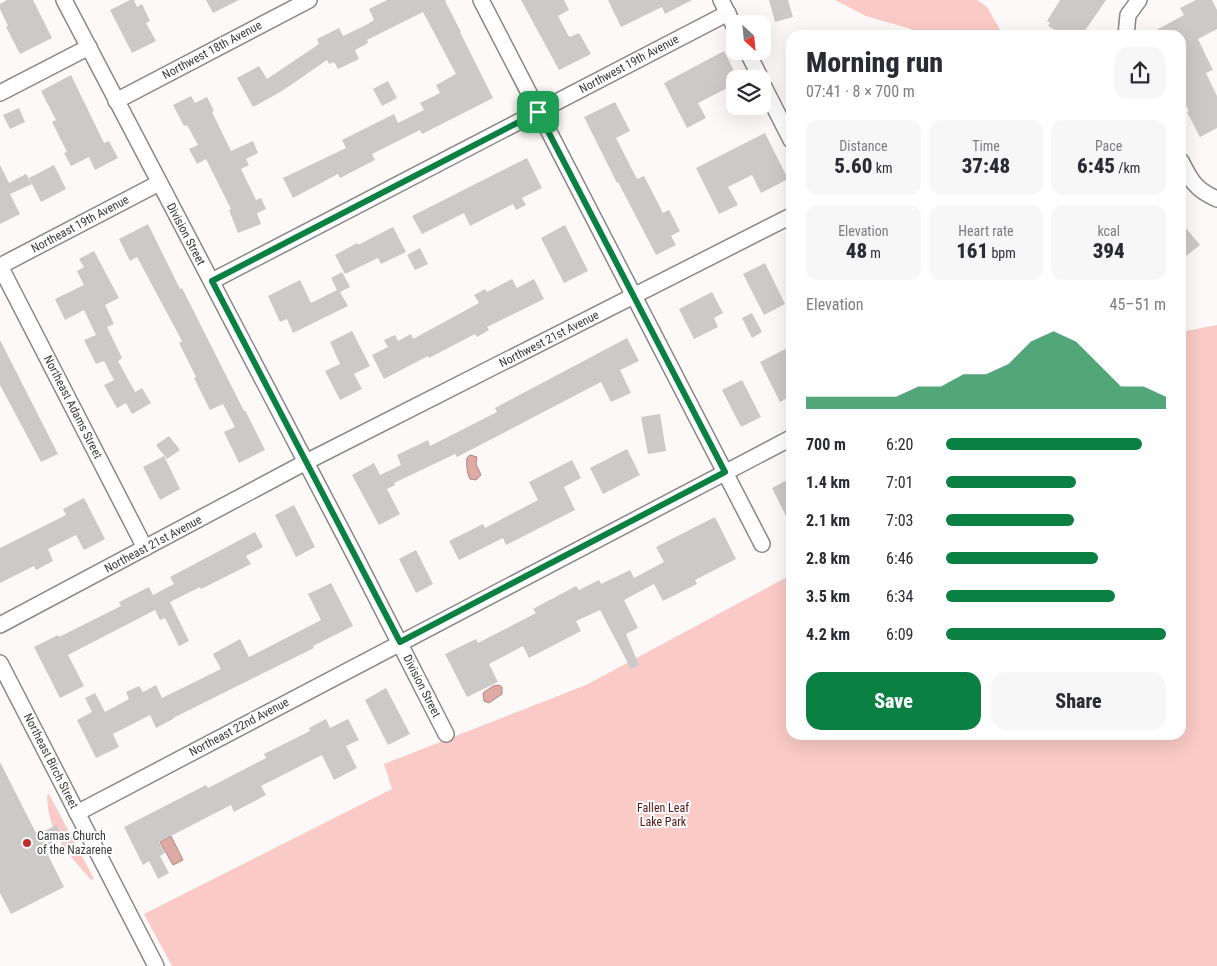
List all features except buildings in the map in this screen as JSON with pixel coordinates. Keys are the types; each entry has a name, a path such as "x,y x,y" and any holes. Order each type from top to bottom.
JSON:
{"street":[{"name":"Division Street","path":"64,0 400,642 446,734"},
{"name":"Northwest 18th Avenue","path":"116,101 309,0"},
{"path":"481,0 762,544"},
{"path":"1126,30 1128,15 1139,0"},
{"name":"Northwest 19th Avenue","path":"212,281 538,112 724,7"},
{"path":"0,93 89,47"},
{"path":"771,101 786,130"},
{"path":"1186,170 1196,187 1217,199"},
{"name":"Northeast 19th Avenue","path":"0,266 159,183"},
{"name":"Northwest 21st Avenue","path":"306,462 786,219"},
{"name":"Northeast Adams Street","path":"0,266 145,548"},
{"name":"Northeast 22nd Avenue","path":"77,813 786,441"},
{"name":"Northeast 21st Avenue","path":"0,624 306,462"},
{"name":"Northeast Birch Street","path":"0,663 156,966"}],"green space":[{"path":"835,0 977,0 987,7 1000,30 912,30 866,16"},
{"name":"Fallen Leaf Lake Park","path":"1217,325 1217,966 172,966 144,914 392,789 384,764 586,685 786,578 786,740 1186,740 1186,331"},
{"path":"49,794 94,879 91,880 60,842 48,809 47,795"}],"shaded area":[{"path":"470,455 477,457 476,464 481,475 476,480 470,479 467,472 467,458"},
{"path":"499,685 502,687 502,694 489,703 484,701 483,693 493,686"},
{"path":"171,836 183,860 173,865 160,842"}],"place":[{"name":"Camas Church of the Nazarene","path":"27,843"}],"route":[{"path":"538,112 725,472 400,642 212,281 538,112"}]}
